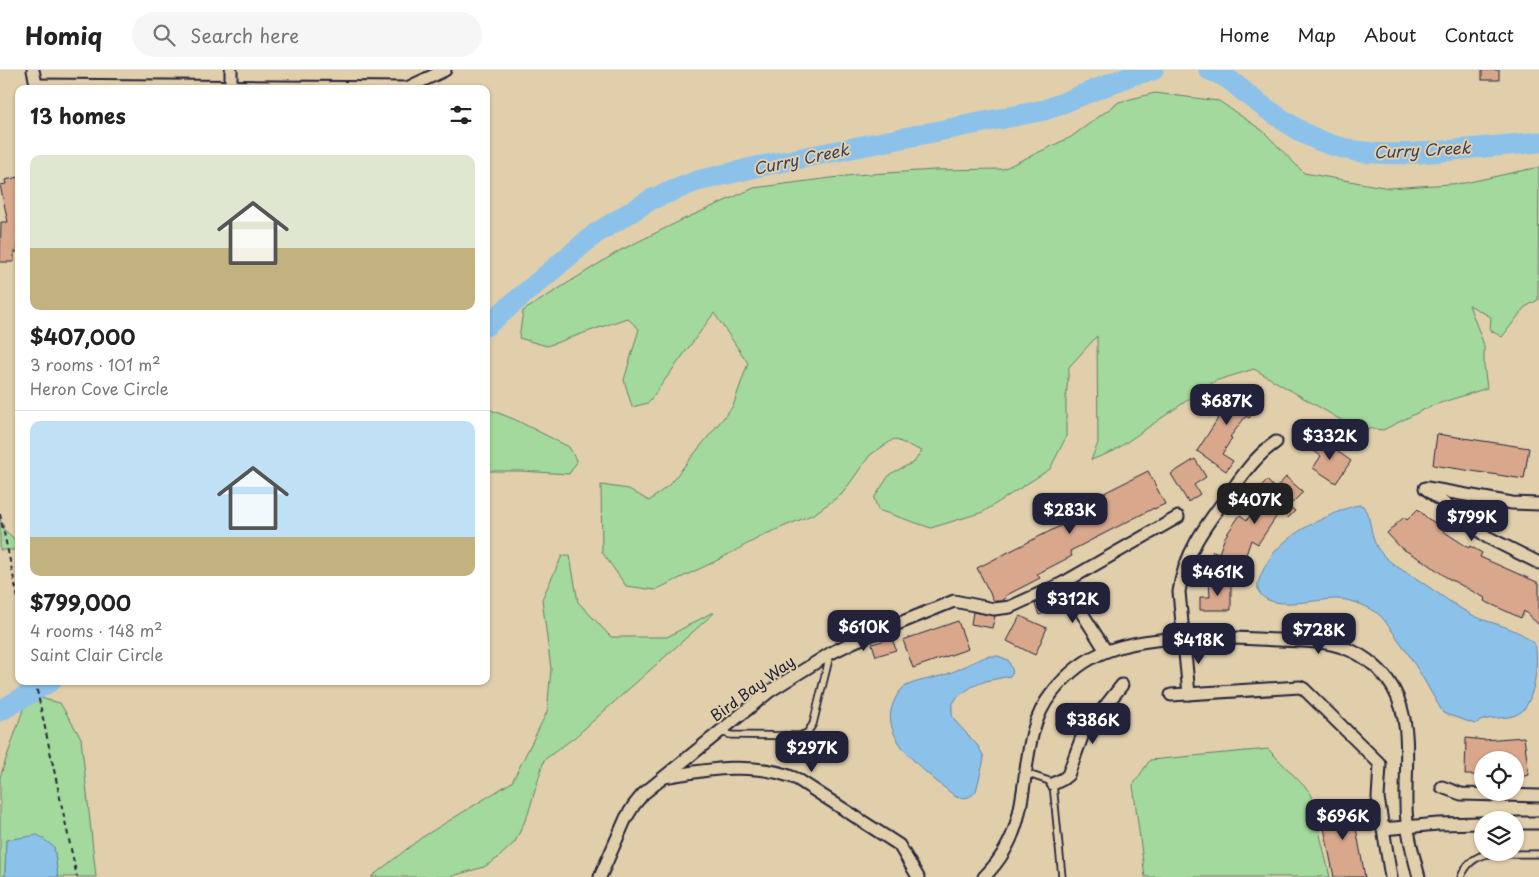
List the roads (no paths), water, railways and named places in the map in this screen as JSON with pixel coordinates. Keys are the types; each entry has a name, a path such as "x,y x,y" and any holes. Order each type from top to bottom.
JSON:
{"street":[{"path":"33,70 36,85"},
{"path":"230,70 231,85"},
{"path":"413,85 445,70"},
{"path":"1189,694 1180,614 1180,586 1188,557 1207,523 1256,458 1276,442"},
{"path":"1539,504 1512,503 1425,488 1486,537 1539,563"},
{"name":"Bird Bay Way","path":"600,877 634,805 643,794 770,691 830,653 954,601 994,609 1006,609 1063,583 1178,517"},
{"path":"1063,583 1106,651"},
{"path":"984,877 1001,857 1013,834 1032,738 1046,701 1061,683 1082,665 1106,651 1139,643 1183,639 1238,638 1318,642 1338,646 1352,651 1375,667 1394,690 1404,718 1406,731 1406,806 1408,826 1419,877"},
{"path":"1053,784 1068,775 1083,734 1122,685"},
{"path":"1171,694 1300,687 1304,689 1380,764 1378,798 1391,877"},
{"name":"Bird Bay Way","path":"664,777 726,768 785,773 899,845 918,877"},
{"path":"1442,787 1461,794 1539,796"},
{"path":"1524,823 1539,823"},
{"path":"1383,829 1408,826 1474,824"}],"lane":[{"path":"720,732 730,735 799,736 807,733 813,724 830,653"},
{"path":"1025,773 1053,784 1062,877"},
{"path":"1461,877 1466,867 1480,856 1487,854 1539,854"}],"water":[{"path":"1363,506 1367,513 1373,538 1379,551 1389,561 1453,604 1474,616 1515,631 1535,645 1536,670 1533,690 1526,707 1521,712 1510,717 1486,719 1475,724 1443,713 1408,654 1382,617 1376,612 1346,600 1336,599 1298,603 1277,602 1262,596 1258,591 1261,575 1273,554 1281,545 1309,525 1345,509"},
{"path":"989,656 998,656 1008,660 1013,672 1010,676 973,686 957,697 952,705 952,715 956,722 978,746 984,759 976,791 967,797 956,797 922,768 900,744 893,731 890,718 893,704 900,691 908,685 947,674"},
{"path":"38,835 54,847 58,877 8,877 5,875 6,840"}],"waterway":[{"name":"Curry Creek","path":"490,323 595,234 652,199 697,181 761,166 1045,110 1132,75 1153,70"},
{"name":"Curry Creek","path":"1209,70 1227,78 1300,131 1338,147 1357,151 1395,154 1539,142"},
{"name":"Curry Creek","path":"0,711 44,685"}]}
